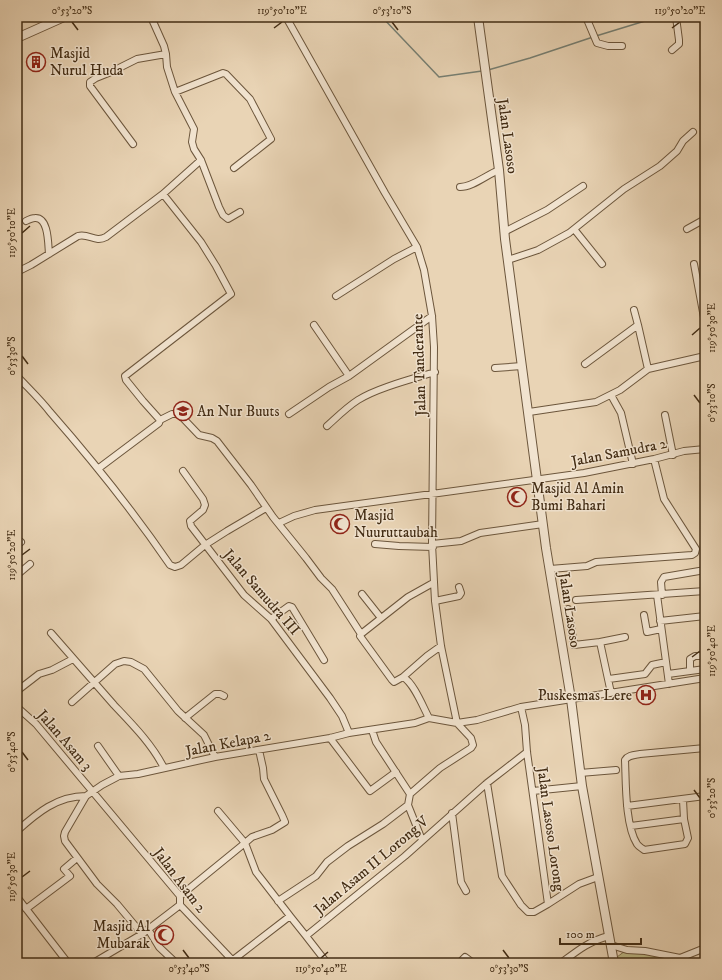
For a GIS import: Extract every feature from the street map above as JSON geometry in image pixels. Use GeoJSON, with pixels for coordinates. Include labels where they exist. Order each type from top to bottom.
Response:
{"type":"FeatureCollection","features":[{"type":"Feature","properties":{"kind":"street"},"geometry":{"type":"LineString","coordinates":[[17,38],[64,17]]}},
{"type":"Feature","properties":{"kind":"street"},"geometry":{"type":"LineString","coordinates":[[151,17],[160,35],[166,54],[167,67],[175,92],[194,129],[192,142],[194,149],[201,160],[223,215],[228,219],[240,212]]}},
{"type":"Feature","properties":{"kind":"street","name":"Jalan Tanderante"},"geometry":{"type":"LineString","coordinates":[[286,17],[417,247],[424,270],[432,316],[435,372],[433,583],[441,646],[457,723]]}},
{"type":"Feature","properties":{"kind":"street","name":"Jalan Lasoso"},"geometry":{"type":"LineString","coordinates":[[478,17],[499,170],[504,232],[529,412],[542,524],[571,699],[582,786],[614,963]]}},
{"type":"Feature","properties":{"kind":"street"},"geometry":{"type":"LineString","coordinates":[[586,17],[597,43],[608,46],[622,46]]}},
{"type":"Feature","properties":{"kind":"street"},"geometry":{"type":"LineString","coordinates":[[672,50],[679,44],[676,17]]}},
{"type":"Feature","properties":{"kind":"street"},"geometry":{"type":"LineString","coordinates":[[133,144],[90,86],[90,82],[137,60],[166,54]]}},
{"type":"Feature","properties":{"kind":"street"},"geometry":{"type":"LineString","coordinates":[[175,92],[223,73],[241,88],[250,99],[271,139],[234,168]]}},
{"type":"Feature","properties":{"kind":"street"},"geometry":{"type":"LineString","coordinates":[[508,260],[538,250],[574,229],[624,188],[660,166],[677,151],[683,141],[693,132]]}},
{"type":"Feature","properties":{"kind":"street"},"geometry":{"type":"LineString","coordinates":[[17,272],[83,235],[101,240],[163,194],[201,160]]}},
{"type":"Feature","properties":{"kind":"street"},"geometry":{"type":"LineString","coordinates":[[460,187],[472,185],[487,175],[499,170]]}},
{"type":"Feature","properties":{"kind":"street"},"geometry":{"type":"LineString","coordinates":[[504,232],[547,210],[583,186]]}},
{"type":"Feature","properties":{"kind":"street"},"geometry":{"type":"LineString","coordinates":[[160,420],[143,402],[126,380],[125,376],[231,294],[201,242],[163,194]]}},
{"type":"Feature","properties":{"kind":"street"},"geometry":{"type":"LineString","coordinates":[[26,221],[34,218],[40,219],[45,225],[47,230],[49,254]]}},
{"type":"Feature","properties":{"kind":"street"},"geometry":{"type":"LineString","coordinates":[[687,229],[705,219]]}},
{"type":"Feature","properties":{"kind":"street"},"geometry":{"type":"LineString","coordinates":[[574,229],[602,264]]}},
{"type":"Feature","properties":{"kind":"street"},"geometry":{"type":"LineString","coordinates":[[336,296],[394,259],[417,247]]}},
{"type":"Feature","properties":{"kind":"street"},"geometry":{"type":"LineString","coordinates":[[694,264],[705,323]]}},
{"type":"Feature","properties":{"kind":"street"},"geometry":{"type":"LineString","coordinates":[[634,310],[648,369]]}},
{"type":"Feature","properties":{"kind":"street"},"geometry":{"type":"LineString","coordinates":[[289,414],[329,387],[349,376],[432,316]]}},
{"type":"Feature","properties":{"kind":"street"},"geometry":{"type":"LineString","coordinates":[[314,325],[349,376]]}},
{"type":"Feature","properties":{"kind":"street"},"geometry":{"type":"LineString","coordinates":[[585,364],[638,325]]}},
{"type":"Feature","properties":{"kind":"street"},"geometry":{"type":"LineString","coordinates":[[529,412],[596,402],[634,381],[648,369],[705,356]]}},
{"type":"Feature","properties":{"kind":"street"},"geometry":{"type":"LineString","coordinates":[[495,368],[522,366]]}},
{"type":"Feature","properties":{"kind":"street"},"geometry":{"type":"LineString","coordinates":[[327,426],[365,396],[435,372]]}},
{"type":"Feature","properties":{"kind":"street"},"geometry":{"type":"LineString","coordinates":[[17,376],[49,410],[99,468],[143,526],[170,565],[175,567],[181,565],[205,545],[266,508]]}},
{"type":"Feature","properties":{"kind":"street"},"geometry":{"type":"LineString","coordinates":[[611,395],[621,413],[632,464]]}},
{"type":"Feature","properties":{"kind":"street"},"geometry":{"type":"LineString","coordinates":[[99,468],[150,431],[159,423],[160,420],[172,414],[179,414],[198,435],[214,439],[251,485],[266,508],[321,578],[332,589],[362,634]]}},
{"type":"Feature","properties":{"kind":"street"},"geometry":{"type":"LineString","coordinates":[[665,415],[673,455]]}},
{"type":"Feature","properties":{"kind":"street","name":"Jalan Samudra 2"},"geometry":{"type":"LineString","coordinates":[[537,480],[632,464],[673,455],[684,451],[705,449]]}},
{"type":"Feature","properties":{"kind":"street"},"geometry":{"type":"LineString","coordinates":[[550,569],[587,566],[596,562],[615,560],[692,555],[696,552],[696,549],[664,498],[654,459]]}},
{"type":"Feature","properties":{"kind":"street","name":"Jalan Samudra III"},"geometry":{"type":"LineString","coordinates":[[184,471],[204,501],[205,508],[190,521],[191,526],[244,596],[271,619],[330,698],[342,716],[350,733]]}},
{"type":"Feature","properties":{"kind":"street"},"geometry":{"type":"LineString","coordinates":[[279,523],[294,516],[315,510],[537,480]]}},
{"type":"Feature","properties":{"kind":"street"},"geometry":{"type":"LineString","coordinates":[[375,544],[399,546],[433,545],[460,541],[480,533],[542,524]]}},
{"type":"Feature","properties":{"kind":"street"},"geometry":{"type":"LineString","coordinates":[[17,575],[30,564]]}},
{"type":"Feature","properties":{"kind":"street"},"geometry":{"type":"LineString","coordinates":[[670,684],[660,621],[659,595],[661,582],[664,577],[705,570]]}},
{"type":"Feature","properties":{"kind":"street"},"geometry":{"type":"LineString","coordinates":[[433,583],[408,597],[362,634],[360,638],[394,682],[403,677],[441,646]]}},
{"type":"Feature","properties":{"kind":"street"},"geometry":{"type":"LineString","coordinates":[[435,601],[459,596],[459,587]]}},
{"type":"Feature","properties":{"kind":"street"},"geometry":{"type":"LineString","coordinates":[[576,600],[705,591]]}},
{"type":"Feature","properties":{"kind":"street"},"geometry":{"type":"LineString","coordinates":[[362,594],[381,618]]}},
{"type":"Feature","properties":{"kind":"street"},"geometry":{"type":"LineString","coordinates":[[271,619],[289,606],[292,606],[324,660]]}},
{"type":"Feature","properties":{"kind":"street"},"geometry":{"type":"LineString","coordinates":[[568,609],[574,645],[625,637]]}},
{"type":"Feature","properties":{"kind":"street"},"geometry":{"type":"LineString","coordinates":[[644,615],[647,632],[661,629]]}},
{"type":"Feature","properties":{"kind":"street"},"geometry":{"type":"LineString","coordinates":[[660,621],[705,616]]}},
{"type":"Feature","properties":{"kind":"street"},"geometry":{"type":"LineString","coordinates":[[51,633],[139,732],[164,768]]}},
{"type":"Feature","properties":{"kind":"street"},"geometry":{"type":"LineString","coordinates":[[600,642],[611,693]]}},
{"type":"Feature","properties":{"kind":"street"},"geometry":{"type":"LineString","coordinates":[[690,671],[690,659],[695,656],[702,656]]}},
{"type":"Feature","properties":{"kind":"street"},"geometry":{"type":"LineString","coordinates":[[17,691],[39,674],[52,670],[73,659]]}},
{"type":"Feature","properties":{"kind":"street"},"geometry":{"type":"LineString","coordinates":[[72,702],[119,662],[127,661],[135,663],[144,669],[185,718],[204,735],[216,757]]}},
{"type":"Feature","properties":{"kind":"street"},"geometry":{"type":"LineString","coordinates":[[609,679],[646,674],[652,665],[666,662]]}},
{"type":"Feature","properties":{"kind":"street"},"geometry":{"type":"LineString","coordinates":[[668,674],[705,669]]}},
{"type":"Feature","properties":{"kind":"street"},"geometry":{"type":"LineString","coordinates":[[403,677],[411,685],[429,718]]}},
{"type":"Feature","properties":{"kind":"street","name":"Jalan Kelapa 2"},"geometry":{"type":"LineString","coordinates":[[86,796],[119,776],[216,757],[415,723],[429,718],[457,723],[477,720],[521,707],[705,678]]}},
{"type":"Feature","properties":{"kind":"street"},"geometry":{"type":"LineString","coordinates":[[185,718],[215,694],[224,696]]}},
{"type":"Feature","properties":{"kind":"street","name":"Jalan Asam 3"},"geometry":{"type":"LineString","coordinates":[[17,707],[36,724],[92,791]]}},
{"type":"Feature","properties":{"kind":"street","name":"Jalan Lasoso Lorong"},"geometry":{"type":"LineString","coordinates":[[521,707],[525,725],[527,752],[548,904],[578,884],[598,877]]}},
{"type":"Feature","properties":{"kind":"street"},"geometry":{"type":"LineString","coordinates":[[422,840],[408,805],[410,794],[440,768],[471,748],[473,745],[471,738],[457,723]]}},
{"type":"Feature","properties":{"kind":"street"},"geometry":{"type":"LineString","coordinates":[[372,730],[376,742],[410,794]]}},
{"type":"Feature","properties":{"kind":"street"},"geometry":{"type":"LineString","coordinates":[[330,738],[370,791],[396,772]]}},
{"type":"Feature","properties":{"kind":"street"},"geometry":{"type":"LineString","coordinates":[[98,746],[119,776]]}},
{"type":"Feature","properties":{"kind":"street"},"geometry":{"type":"LineString","coordinates":[[683,800],[684,819],[688,838],[685,844],[644,850],[637,844],[631,826],[627,806],[625,760],[626,758],[640,754],[705,748]]}},
{"type":"Feature","properties":{"kind":"street"},"geometry":{"type":"LineString","coordinates":[[180,896],[252,837],[272,830],[285,822],[264,779],[259,750]]}},
{"type":"Feature","properties":{"kind":"street","name":"Jalan Asam II Lorong V"},"geometry":{"type":"LineString","coordinates":[[306,936],[371,884],[487,783],[527,752]]}},
{"type":"Feature","properties":{"kind":"street"},"geometry":{"type":"LineString","coordinates":[[580,773],[616,770]]}},
{"type":"Feature","properties":{"kind":"street"},"geometry":{"type":"LineString","coordinates":[[487,783],[502,876],[521,905],[528,912],[534,912],[548,904]]}},
{"type":"Feature","properties":{"kind":"street"},"geometry":{"type":"LineString","coordinates":[[533,791],[582,786]]}},
{"type":"Feature","properties":{"kind":"street","name":"Jalan Asam 2"},"geometry":{"type":"LineString","coordinates":[[92,791],[180,896],[180,905],[234,962]]}},
{"type":"Feature","properties":{"kind":"street"},"geometry":{"type":"LineString","coordinates":[[17,831],[44,808],[71,798],[86,796]]}},
{"type":"Feature","properties":{"kind":"street"},"geometry":{"type":"LineString","coordinates":[[86,796],[65,832],[65,840],[97,884],[117,904],[142,934]]}},
{"type":"Feature","properties":{"kind":"street"},"geometry":{"type":"LineString","coordinates":[[627,806],[705,796]]}},
{"type":"Feature","properties":{"kind":"street"},"geometry":{"type":"LineString","coordinates":[[278,901],[316,876],[327,862],[348,846],[408,805]]}},
{"type":"Feature","properties":{"kind":"street"},"geometry":{"type":"LineString","coordinates":[[218,811],[245,843],[256,872],[327,963]]}},
{"type":"Feature","properties":{"kind":"street"},"geometry":{"type":"LineString","coordinates":[[452,813],[460,882],[466,891]]}},
{"type":"Feature","properties":{"kind":"street"},"geometry":{"type":"LineString","coordinates":[[631,826],[684,819]]}},
{"type":"Feature","properties":{"kind":"street"},"geometry":{"type":"LineString","coordinates":[[26,909],[70,876],[64,869],[77,858]]}},
{"type":"Feature","properties":{"kind":"street"},"geometry":{"type":"LineString","coordinates":[[17,897],[68,963]]}},
{"type":"Feature","properties":{"kind":"street"},"geometry":{"type":"LineString","coordinates":[[93,963],[142,934],[180,905]]}},
{"type":"Feature","properties":{"kind":"street"},"geometry":{"type":"LineString","coordinates":[[234,962],[290,916]]}},
{"type":"Feature","properties":{"kind":"street"},"geometry":{"type":"LineString","coordinates":[[148,929],[160,946],[176,963]]}},
{"type":"Feature","properties":{"kind":"street"},"geometry":{"type":"LineString","coordinates":[[560,963],[585,945],[600,938],[610,936]]}},
{"type":"Feature","properties":{"kind":"street"},"geometry":{"type":"LineString","coordinates":[[611,945],[627,950],[645,951],[681,960],[705,948]]}},
{"type":"Feature","properties":{"kind":"street"},"geometry":{"type":"LineString","coordinates":[[459,963],[466,957],[473,963]]}},
{"type":"Feature","properties":{"kind":"shaded area"},"geometry":{"type":"Polygon","coordinates":[[[625,951],[668,957],[674,963],[617,963],[617,957],[625,951]]]}},
{"type":"Feature","properties":{"kind":"waterway"},"geometry":{"type":"LineString","coordinates":[[382,17],[439,77],[482,71]]}},
{"type":"Feature","properties":{"kind":"waterway"},"geometry":{"type":"LineString","coordinates":[[596,36],[658,17]]}},
{"type":"Feature","properties":{"kind":"waterway"},"geometry":{"type":"LineString","coordinates":[[488,70],[593,37]]}},
{"type":"Feature","properties":{"kind":"place","name":"Masjid Nurul Huda"},"geometry":{"type":"Point","coordinates":[36,62]}},
{"type":"Feature","properties":{"kind":"place","name":"An Nur Buuts"},"geometry":{"type":"Point","coordinates":[183,411]}},
{"type":"Feature","properties":{"kind":"place","name":"Masjid Al Amin Bumi Bahari"},"geometry":{"type":"Point","coordinates":[517,497]}},
{"type":"Feature","properties":{"kind":"place","name":"Masjid Nuuruttaubah"},"geometry":{"type":"Point","coordinates":[340,524]}},
{"type":"Feature","properties":{"kind":"place","name":"Puskesmas Lere"},"geometry":{"type":"Point","coordinates":[646,695]}},
{"type":"Feature","properties":{"kind":"place","name":"Masjid Al Mubarak"},"geometry":{"type":"Point","coordinates":[164,935]}}]}
